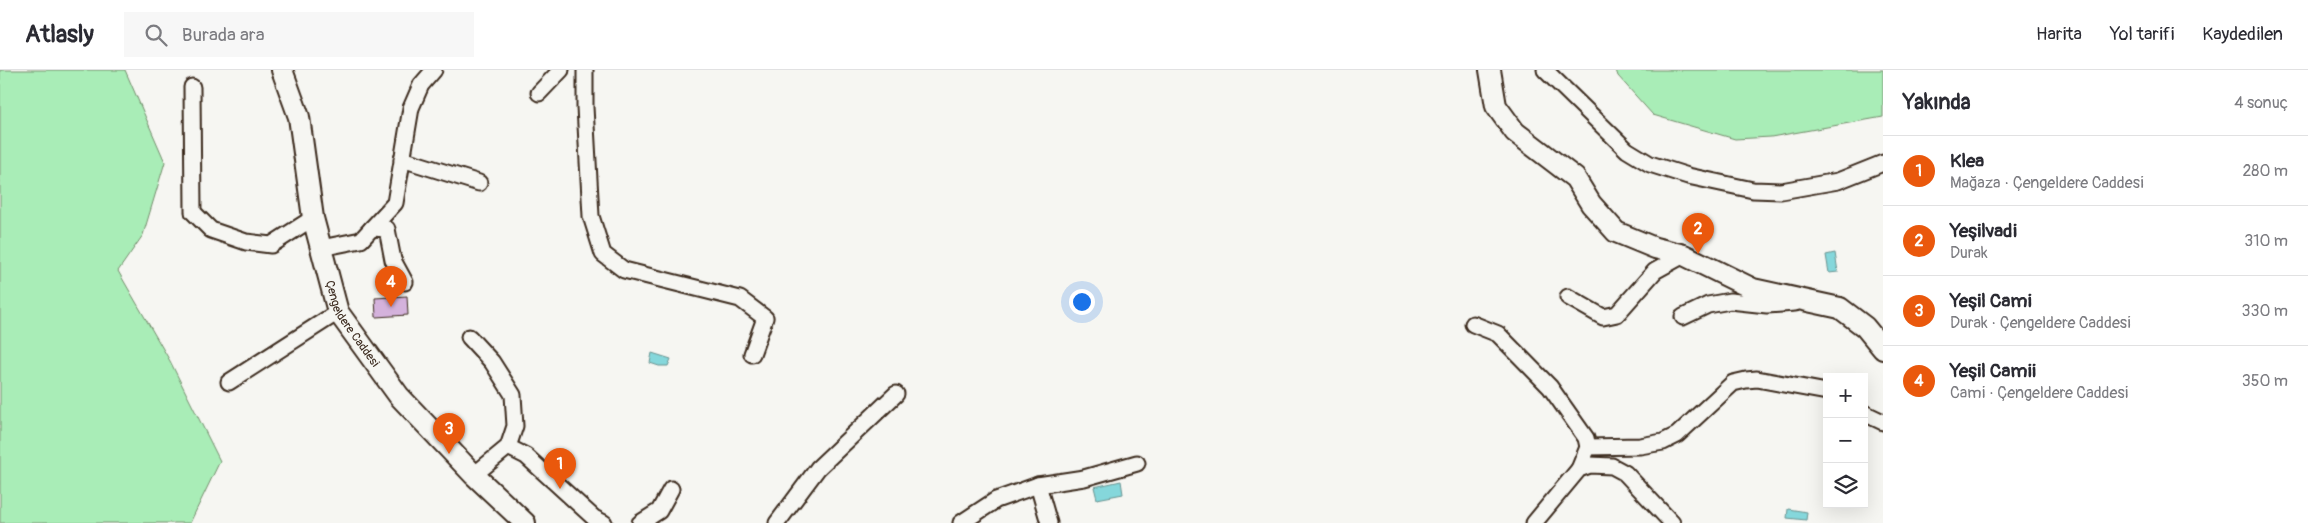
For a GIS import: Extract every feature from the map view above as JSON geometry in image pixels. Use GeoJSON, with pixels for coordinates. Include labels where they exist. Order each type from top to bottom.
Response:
{"type":"FeatureCollection","features":[{"type":"Feature","properties":{"kind":"main road","name":"Çengeldere Caddesi"},"geometry":{"type":"LineString","coordinates":[[282,70],[299,117],[313,218],[338,312],[399,396],[474,475],[525,523]]}},
{"type":"Feature","properties":{"kind":"main road"},"geometry":{"type":"LineString","coordinates":[[1490,70],[1496,106],[1515,132],[1575,178],[1591,204],[1616,232],[1655,248],[1684,255],[1753,288],[1840,308],[1866,327],[1883,349]]}},
{"type":"Feature","properties":{"kind":"street"},"geometry":{"type":"LineString","coordinates":[[321,248],[361,240],[395,203],[410,108],[421,85],[434,70]]}},
{"type":"Feature","properties":{"kind":"street"},"geometry":{"type":"LineString","coordinates":[[539,93],[561,70]]}},
{"type":"Feature","properties":{"kind":"street"},"geometry":{"type":"LineString","coordinates":[[586,70],[586,117],[591,216],[603,254],[624,270],[740,299],[765,318],[752,354]]}},
{"type":"Feature","properties":{"kind":"street"},"geometry":{"type":"LineString","coordinates":[[1545,70],[1627,150],[1650,164],[1688,176],[1753,190],[1781,191],[1838,181],[1883,163]]}},
{"type":"Feature","properties":{"kind":"street"},"geometry":{"type":"LineString","coordinates":[[192,88],[194,212],[211,230],[246,242],[271,245],[313,218]]}},
{"type":"Feature","properties":{"kind":"street"},"geometry":{"type":"LineString","coordinates":[[402,158],[478,183]]}},
{"type":"Feature","properties":{"kind":"street"},"geometry":{"type":"LineString","coordinates":[[372,228],[387,229],[393,260],[405,282]]}},
{"type":"Feature","properties":{"kind":"street"},"geometry":{"type":"LineString","coordinates":[[1568,297],[1603,317],[1617,314],[1655,271],[1684,255]]}},
{"type":"Feature","properties":{"kind":"street"},"geometry":{"type":"LineString","coordinates":[[1683,317],[1708,304],[1730,300],[1767,305],[1812,301]]}},
{"type":"Feature","properties":{"kind":"street"},"geometry":{"type":"LineString","coordinates":[[229,382],[338,312]]}},
{"type":"Feature","properties":{"kind":"street"},"geometry":{"type":"LineString","coordinates":[[1473,324],[1498,334],[1550,387],[1586,438],[1588,447],[1579,469],[1534,523]]}},
{"type":"Feature","properties":{"kind":"street"},"geometry":{"type":"LineString","coordinates":[[469,337],[492,362],[513,395],[515,426],[508,446],[474,475]]}},
{"type":"Feature","properties":{"kind":"street"},"geometry":{"type":"LineString","coordinates":[[1588,447],[1640,446],[1663,442],[1677,435],[1733,383],[1758,379],[1823,391]]}},
{"type":"Feature","properties":{"kind":"street"},"geometry":{"type":"LineString","coordinates":[[777,523],[818,468],[896,394]]}},
{"type":"Feature","properties":{"kind":"street"},"geometry":{"type":"LineString","coordinates":[[1868,414],[1883,422]]}},
{"type":"Feature","properties":{"kind":"street"},"geometry":{"type":"LineString","coordinates":[[508,446],[526,456],[594,518],[604,523]]}},
{"type":"Feature","properties":{"kind":"street"},"geometry":{"type":"LineString","coordinates":[[961,523],[996,500],[1038,485],[1084,478],[1137,463]]}},
{"type":"Feature","properties":{"kind":"street"},"geometry":{"type":"LineString","coordinates":[[1579,469],[1590,465],[1612,466],[1625,473],[1672,523]]}},
{"type":"Feature","properties":{"kind":"street"},"geometry":{"type":"LineString","coordinates":[[1038,485],[1049,523]]}},
{"type":"Feature","properties":{"kind":"street"},"geometry":{"type":"LineString","coordinates":[[640,523],[659,510],[671,489]]}},
{"type":"Feature","properties":{"kind":"green space"},"geometry":{"type":"Polygon","coordinates":[[[0,70],[125,70],[165,162],[143,235],[118,271],[170,361],[220,461],[190,523],[0,523],[0,70]]]}},
{"type":"Feature","properties":{"kind":"green space"},"geometry":{"type":"Polygon","coordinates":[[[1616,70],[1883,70],[1883,117],[1771,137],[1735,139],[1653,115],[1618,76],[1616,70]]]}},
{"type":"Feature","properties":{"kind":"water"},"geometry":{"type":"Polygon","coordinates":[[[1835,253],[1838,272],[1829,273],[1826,255],[1835,253]]]}},
{"type":"Feature","properties":{"kind":"water"},"geometry":{"type":"Polygon","coordinates":[[[652,353],[671,359],[668,366],[650,363],[652,353]]]}},
{"type":"Feature","properties":{"kind":"water"},"geometry":{"type":"Polygon","coordinates":[[[1121,481],[1123,494],[1097,499],[1094,487],[1121,481]]]}},
{"type":"Feature","properties":{"kind":"water"},"geometry":{"type":"Polygon","coordinates":[[[1788,509],[1807,512],[1806,520],[1787,518],[1788,509]]]}},
{"type":"Feature","properties":{"kind":"building"},"geometry":{"type":"Polygon","coordinates":[[[407,296],[408,315],[376,317],[375,298],[407,296]]]}},
{"type":"Feature","properties":{"kind":"place","name":"Yeşilvadi"},"geometry":{"type":"Point","coordinates":[1698,254]}},
{"type":"Feature","properties":{"kind":"place","name":"Yeşil Camii"},"geometry":{"type":"Point","coordinates":[391,307]}},
{"type":"Feature","properties":{"kind":"place","name":"Yeşil Cami"},"geometry":{"type":"Point","coordinates":[449,454]}},
{"type":"Feature","properties":{"kind":"place","name":"Klea"},"geometry":{"type":"Point","coordinates":[560,489]}}]}
